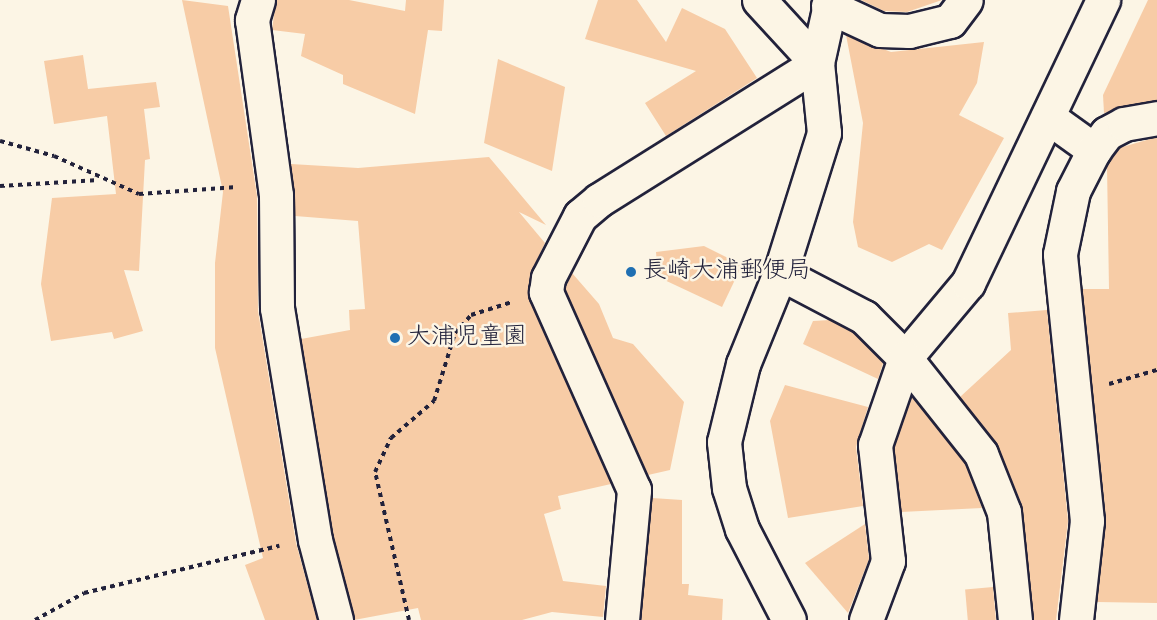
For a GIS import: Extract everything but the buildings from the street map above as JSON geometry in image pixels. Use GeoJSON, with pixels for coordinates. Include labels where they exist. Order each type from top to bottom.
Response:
{"type":"FeatureCollection","features":[{"type":"Feature","properties":{"kind":"street"},"geometry":{"type":"LineString","coordinates":[[258,0],[252,21],[257,83],[276,195],[278,308],[315,540],[336,620]]}},
{"type":"Feature","properties":{"kind":"street"},"geometry":{"type":"LineString","coordinates":[[759,0],[817,63]]}},
{"type":"Feature","properties":{"kind":"street"},"geometry":{"type":"LineString","coordinates":[[789,620],[742,529],[729,488],[724,442],[743,364],[780,273],[824,133],[817,63],[829,3],[880,30],[909,31],[950,21],[966,0]]}},
{"type":"Feature","properties":{"kind":"street"},"geometry":{"type":"LineString","coordinates":[[866,620],[888,561],[875,445],[905,358],[968,283],[1103,0]]}},
{"type":"Feature","properties":{"kind":"street"},"geometry":{"type":"LineString","coordinates":[[622,620],[634,490],[546,292],[563,243],[580,216],[599,200],[817,63]]}},
{"type":"Feature","properties":{"kind":"street"},"geometry":{"type":"LineString","coordinates":[[1048,117],[1094,150]]}},
{"type":"Feature","properties":{"kind":"street"},"geometry":{"type":"LineString","coordinates":[[1076,620],[1087,521],[1071,394],[1060,254],[1073,191],[1094,150],[1107,133],[1124,124],[1157,118]]}},
{"type":"Feature","properties":{"kind":"street"},"geometry":{"type":"LineString","coordinates":[[780,273],[864,317],[905,358],[981,454],[1004,512],[1015,620]]}},
{"type":"Feature","properties":{"kind":"path"},"geometry":{"type":"LineString","coordinates":[[0,141],[54,156],[100,180],[139,194],[234,187],[276,195]]}},
{"type":"Feature","properties":{"kind":"path"},"geometry":{"type":"LineString","coordinates":[[0,186],[100,180]]}},
{"type":"Feature","properties":{"kind":"path"},"geometry":{"type":"LineString","coordinates":[[409,620],[375,472],[391,438],[434,401],[455,333],[471,315],[546,292]]}},
{"type":"Feature","properties":{"kind":"path"},"geometry":{"type":"LineString","coordinates":[[1071,394],[1157,370]]}},
{"type":"Feature","properties":{"kind":"path"},"geometry":{"type":"LineString","coordinates":[[35,620],[84,593],[315,540]]}},
{"type":"Feature","properties":{"kind":"place","name":"長崎大浦郵便局"},"geometry":{"type":"Point","coordinates":[631,272]}},
{"type":"Feature","properties":{"kind":"place","name":"大浦児童園"},"geometry":{"type":"Point","coordinates":[395,338]}}]}
